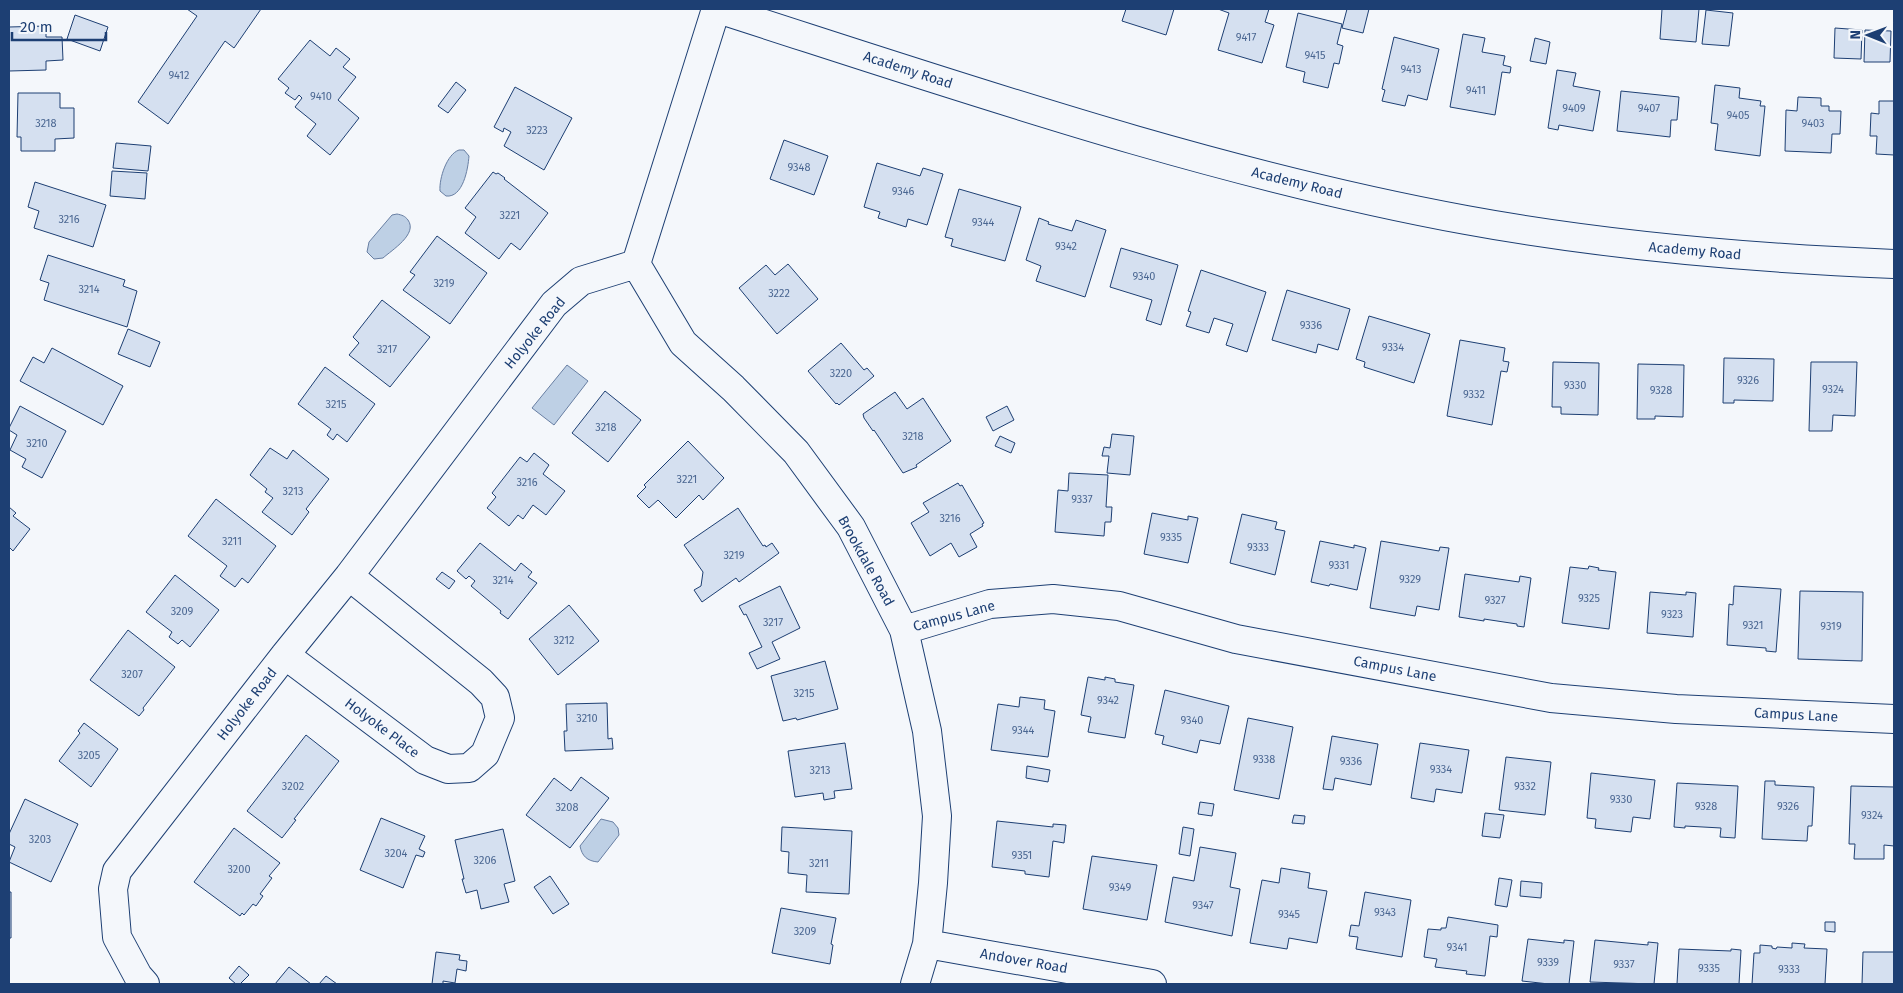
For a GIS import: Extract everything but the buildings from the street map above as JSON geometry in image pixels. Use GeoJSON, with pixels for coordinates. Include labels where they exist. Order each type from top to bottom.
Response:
{"type":"FeatureCollection","features":[{"type":"Feature","properties":{"kind":"street","name":"Academy Road"},"geometry":{"type":"LineString","coordinates":[[717,9],[1177,152],[1269,177],[1362,199],[1495,225],[1675,250],[1894,264]]}},
{"type":"Feature","properties":{"kind":"street"},"geometry":{"type":"LineString","coordinates":[[636,264],[717,9]]}},
{"type":"Feature","properties":{"kind":"street","name":"Holyoke Road"},"geometry":{"type":"LineString","coordinates":[[145,984],[138,976],[117,937],[113,889],[117,871],[349,576],[554,304],[581,281],[636,264]]}},
{"type":"Feature","properties":{"kind":"street","name":"Brookdale Road"},"geometry":{"type":"LineString","coordinates":[[636,264],[683,343],[733,388],[796,452],[851,527],[904,630],[927,730],[937,816],[927,944],[915,984]]}},
{"type":"Feature","properties":{"kind":"street","name":"Holyoke Place"},"geometry":{"type":"LineString","coordinates":[[285,655],[425,760],[448,768],[469,768],[485,754],[500,718],[494,698],[481,682],[349,576]]}},
{"type":"Feature","properties":{"kind":"street","name":"Campus Lane"},"geometry":{"type":"LineString","coordinates":[[904,630],[990,604],[1053,599],[1119,606],[1236,639],[1551,698],[1676,709],[1894,719]]}},
{"type":"Feature","properties":{"kind":"street","name":"Andover Road"},"geometry":{"type":"LineString","coordinates":[[927,944],[1152,984]]}},
{"type":"Feature","properties":{"kind":"water"},"geometry":{"type":"Polygon","coordinates":[[[459,150],[464,150],[469,156],[466,175],[457,192],[446,196],[440,191],[442,173],[447,161],[459,150]]]}},
{"type":"Feature","properties":{"kind":"water"},"geometry":{"type":"Polygon","coordinates":[[[397,214],[408,220],[410,231],[398,246],[383,258],[374,259],[367,252],[369,242],[392,215],[397,214]]]}},
{"type":"Feature","properties":{"kind":"water"},"geometry":{"type":"Polygon","coordinates":[[[567,365],[588,381],[554,425],[532,408],[567,365]]]}},
{"type":"Feature","properties":{"kind":"water"},"geometry":{"type":"Polygon","coordinates":[[[601,819],[613,822],[618,828],[619,835],[598,862],[586,857],[582,853],[580,846],[601,819]]]}}]}
